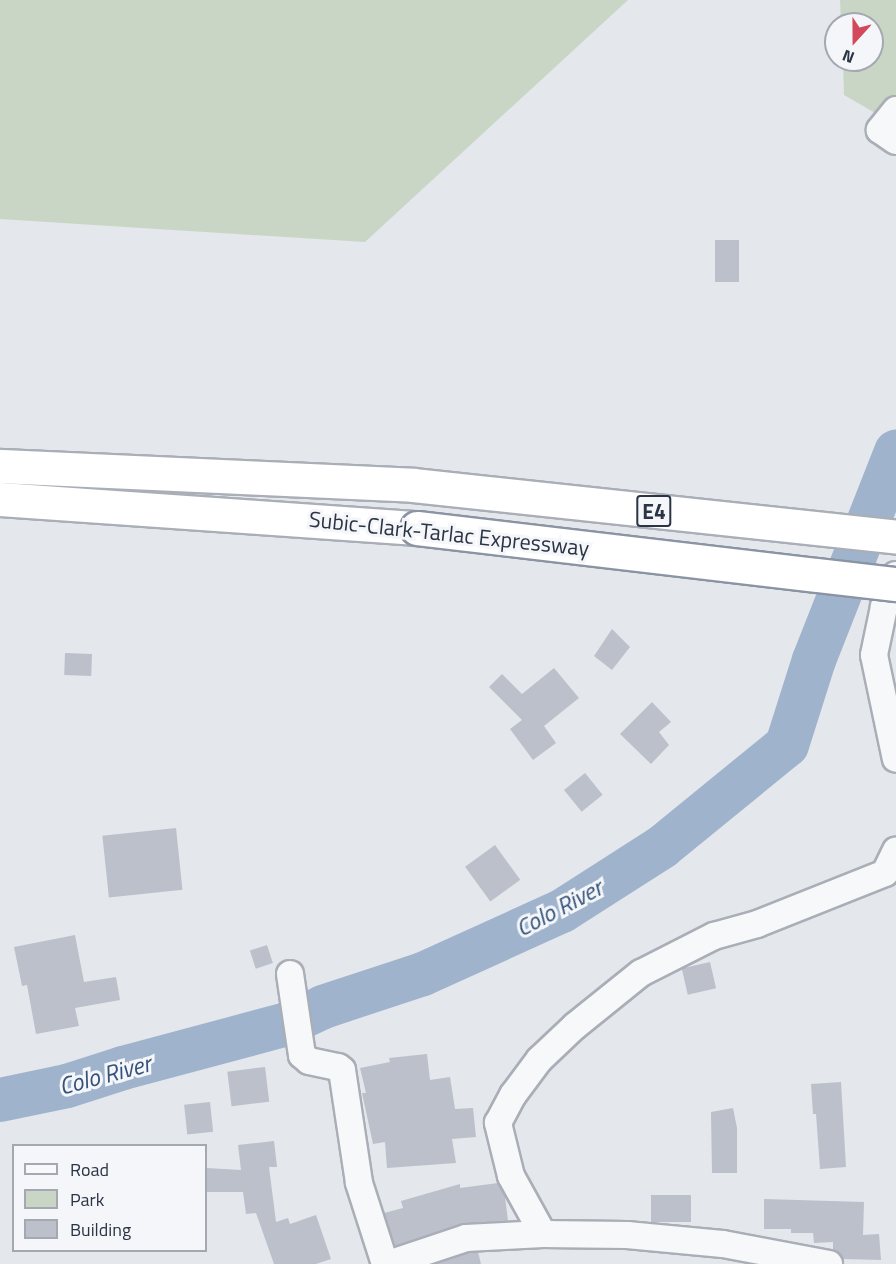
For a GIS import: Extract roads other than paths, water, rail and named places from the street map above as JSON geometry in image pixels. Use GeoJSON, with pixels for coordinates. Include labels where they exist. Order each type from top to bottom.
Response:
{"type":"FeatureCollection","features":[{"type":"Feature","properties":{"kind":"highway","name":"Subic-Clark-Tarlac Expressway"},"geometry":{"type":"LineString","coordinates":[[0,466],[413,485],[896,537]]}},
{"type":"Feature","properties":{"kind":"highway","name":"Subic-Clark-Tarlac Expressway"},"geometry":{"type":"LineString","coordinates":[[0,499],[417,528],[896,584]]}},
{"type":"Feature","properties":{"kind":"street"},"geometry":{"type":"LineString","coordinates":[[896,110],[880,130],[896,141]]}},
{"type":"Feature","properties":{"kind":"street"},"geometry":{"type":"LineString","coordinates":[[896,575],[884,607],[874,655],[896,759]]}},
{"type":"Feature","properties":{"kind":"street"},"geometry":{"type":"LineString","coordinates":[[543,1234],[511,1176],[498,1123],[513,1095],[540,1060],[575,1026],[641,973],[714,936],[757,924],[885,873],[896,850]]}},
{"type":"Feature","properties":{"kind":"street"},"geometry":{"type":"LineString","coordinates":[[291,980],[302,1055],[309,1061],[338,1066],[342,1070],[359,1183],[386,1264],[466,1238],[543,1234],[627,1235],[723,1244],[829,1264]]}},
{"type":"Feature","properties":{"kind":"waterway","name":"Colo River"},"geometry":{"type":"LineString","coordinates":[[0,1100],[67,1086],[123,1068],[287,1024],[323,1007],[423,974],[562,911],[662,847],[787,745],[814,660],[896,452]]}}]}
